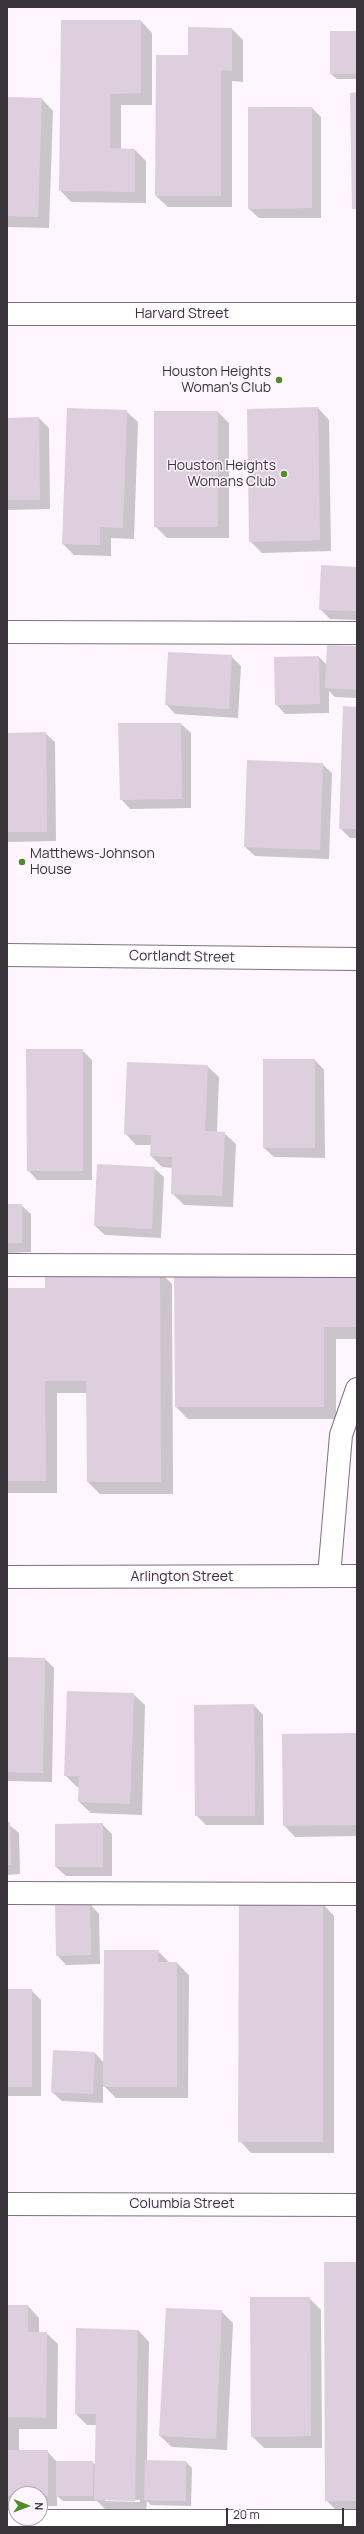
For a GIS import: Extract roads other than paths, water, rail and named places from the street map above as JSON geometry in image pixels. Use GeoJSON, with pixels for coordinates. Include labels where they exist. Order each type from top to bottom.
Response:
{"type":"FeatureCollection","features":[{"type":"Feature","properties":{"kind":"street","name":"Harvard Street"},"geometry":{"type":"LineString","coordinates":[[7,314],[357,314]]}},
{"type":"Feature","properties":{"kind":"street"},"geometry":{"type":"LineString","coordinates":[[7,632],[357,633]]}},
{"type":"Feature","properties":{"kind":"street","name":"Cortlandt Street"},"geometry":{"type":"LineString","coordinates":[[7,955],[357,959]]}},
{"type":"Feature","properties":{"kind":"street"},"geometry":{"type":"LineString","coordinates":[[7,1265],[357,1266]]}},
{"type":"Feature","properties":{"kind":"street"},"geometry":{"type":"LineString","coordinates":[[329,1576],[341,1435],[357,1389]]}},
{"type":"Feature","properties":{"kind":"street","name":"Arlington Street"},"geometry":{"type":"LineString","coordinates":[[7,1577],[357,1576]]}},
{"type":"Feature","properties":{"kind":"street"},"geometry":{"type":"LineString","coordinates":[[7,1893],[357,1894]]}},
{"type":"Feature","properties":{"kind":"street","name":"Columbia Street"},"geometry":{"type":"LineString","coordinates":[[7,2204],[357,2205]]}},
{"type":"Feature","properties":{"kind":"street"},"geometry":{"type":"LineString","coordinates":[[7,2521],[357,2521]]}},
{"type":"Feature","properties":{"kind":"place","name":"Houston Heights Woman's Club"},"geometry":{"type":"Point","coordinates":[279,380]}},
{"type":"Feature","properties":{"kind":"place","name":"Houston Heights Womans Club"},"geometry":{"type":"Point","coordinates":[284,474]}},
{"type":"Feature","properties":{"kind":"place","name":"Matthews-Johnson House"},"geometry":{"type":"Point","coordinates":[22,862]}}]}
